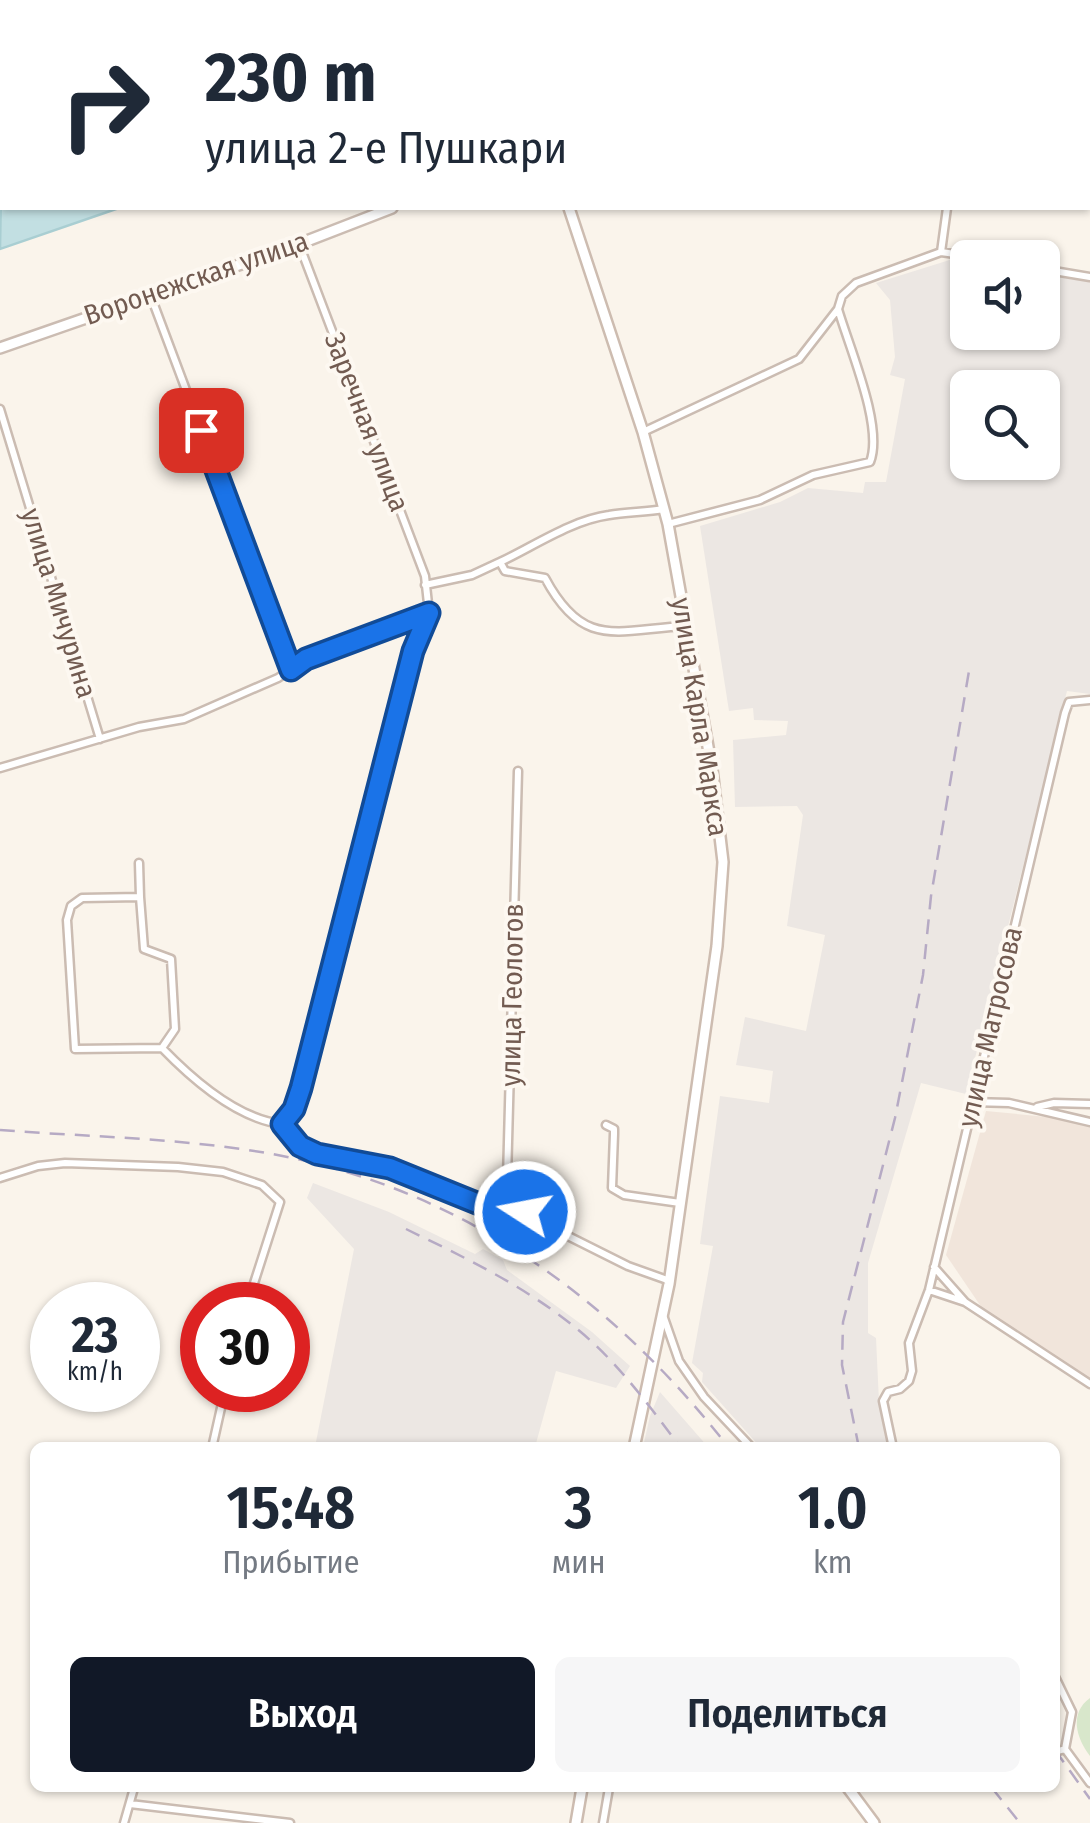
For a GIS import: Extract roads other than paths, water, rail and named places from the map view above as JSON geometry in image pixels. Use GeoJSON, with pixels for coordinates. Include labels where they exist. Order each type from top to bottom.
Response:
{"type":"FeatureCollection","features":[{"type":"Feature","properties":{"kind":"main road","name":"Воронежская улица"},"geometry":{"type":"LineString","coordinates":[[0,348],[387,210]]}},
{"type":"Feature","properties":{"kind":"main road","name":"улица Карла Маркса"},"geometry":{"type":"LineString","coordinates":[[569,210],[643,432],[668,524],[712,769],[723,862],[716,946],[670,1281],[635,1442]]}},
{"type":"Feature","properties":{"kind":"main road"},"geometry":{"type":"LineString","coordinates":[[576,1823],[581,1792]]}},
{"type":"Feature","properties":{"kind":"main road"},"geometry":{"type":"LineString","coordinates":[[851,1792],[874,1823]]}},
{"type":"Feature","properties":{"kind":"street"},"geometry":{"type":"LineString","coordinates":[[941,252],[947,210]]}},
{"type":"Feature","properties":{"kind":"street","name":"Заречная улица"},"geometry":{"type":"LineString","coordinates":[[299,244],[425,576],[429,613]]}},
{"type":"Feature","properties":{"kind":"street"},"geometry":{"type":"LineString","coordinates":[[643,432],[800,359],[838,308],[842,296],[856,283],[941,252],[950,253]]}},
{"type":"Feature","properties":{"kind":"street"},"geometry":{"type":"LineString","coordinates":[[1060,272],[1090,278]]}},
{"type":"Feature","properties":{"kind":"street"},"geometry":{"type":"LineString","coordinates":[[150,293],[291,670]]}},
{"type":"Feature","properties":{"kind":"street"},"geometry":{"type":"LineString","coordinates":[[668,524],[760,500],[813,475],[870,462],[874,428],[838,308]]}},
{"type":"Feature","properties":{"kind":"street","name":"улица Мичурина"},"geometry":{"type":"LineString","coordinates":[[0,409],[100,739]]}},
{"type":"Feature","properties":{"kind":"street"},"geometry":{"type":"LineString","coordinates":[[425,585],[472,574],[574,527],[612,514],[664,509]]}},
{"type":"Feature","properties":{"kind":"street"},"geometry":{"type":"LineString","coordinates":[[500,562],[505,571],[544,578],[567,612],[589,628],[636,633],[686,626]]}},
{"type":"Feature","properties":{"kind":"street"},"geometry":{"type":"LineString","coordinates":[[0,768],[139,727],[184,719],[291,670],[306,659],[429,613]]}},
{"type":"Feature","properties":{"kind":"street"},"geometry":{"type":"LineString","coordinates":[[282,1124],[294,1109],[301,1088],[413,651],[429,613]]}},
{"type":"Feature","properties":{"kind":"street","name":"улица Матросова"},"geometry":{"type":"LineString","coordinates":[[893,1442],[883,1400],[888,1392],[909,1381],[912,1371],[909,1344],[934,1267],[1065,714],[1069,702],[1090,700]]}},
{"type":"Feature","properties":{"kind":"street","name":"улица Геологов"},"geometry":{"type":"LineString","coordinates":[[518,771],[507,1178],[509,1194],[524,1211]]}},
{"type":"Feature","properties":{"kind":"street"},"geometry":{"type":"LineString","coordinates":[[140,863],[144,948],[171,958],[175,1030],[162,1048]]}},
{"type":"Feature","properties":{"kind":"street"},"geometry":{"type":"LineString","coordinates":[[140,897],[82,898],[71,906],[68,920],[75,1050],[162,1048],[184,1070],[241,1110],[261,1122],[282,1124],[300,1146],[317,1154],[390,1168],[479,1204],[524,1211],[628,1266],[670,1281]]}},
{"type":"Feature","properties":{"kind":"street"},"geometry":{"type":"LineString","coordinates":[[972,1102],[1009,1104],[1090,1119]]}},
{"type":"Feature","properties":{"kind":"street"},"geometry":{"type":"LineString","coordinates":[[1033,1109],[1054,1103],[1090,1104]]}},
{"type":"Feature","properties":{"kind":"street"},"geometry":{"type":"LineString","coordinates":[[606,1125],[614,1129],[612,1188],[624,1195],[680,1202]]}},
{"type":"Feature","properties":{"kind":"street"},"geometry":{"type":"LineString","coordinates":[[0,1178],[38,1166],[96,1162],[223,1172],[262,1185],[280,1202],[254,1282]]}},
{"type":"Feature","properties":{"kind":"street"},"geometry":{"type":"LineString","coordinates":[[934,1267],[965,1302],[1090,1384]]}},
{"type":"Feature","properties":{"kind":"street"},"geometry":{"type":"LineString","coordinates":[[928,1290],[965,1302]]}},
{"type":"Feature","properties":{"kind":"street"},"geometry":{"type":"LineString","coordinates":[[663,1317],[680,1361],[704,1396],[746,1442]]}},
{"type":"Feature","properties":{"kind":"street"},"geometry":{"type":"LineString","coordinates":[[213,1442],[221,1412]]}},
{"type":"Feature","properties":{"kind":"street"},"geometry":{"type":"LineString","coordinates":[[1060,1687],[1072,1712],[1065,1749],[1090,1783]]}},
{"type":"Feature","properties":{"kind":"street"},"geometry":{"type":"LineString","coordinates":[[1060,1750],[1065,1749]]}},
{"type":"Feature","properties":{"kind":"street"},"geometry":{"type":"LineString","coordinates":[[124,1823],[133,1792]]}},
{"type":"Feature","properties":{"kind":"street"},"geometry":{"type":"LineString","coordinates":[[603,1823],[608,1792]]}},
{"type":"Feature","properties":{"kind":"street"},"geometry":{"type":"LineString","coordinates":[[130,1804],[290,1823]]}},
{"type":"Feature","properties":{"kind":"water"},"geometry":{"type":"Polygon","coordinates":[[[1,210],[113,210],[0,249],[1,210]]]}},
{"type":"Feature","properties":{"kind":"railway"},"geometry":{"type":"LineString","coordinates":[[858,1442],[842,1365],[843,1322],[895,1118],[923,975],[931,896],[969,671]]}},
{"type":"Feature","properties":{"kind":"railway"},"geometry":{"type":"LineString","coordinates":[[0,1130],[195,1143],[272,1154],[373,1180],[433,1205],[490,1234],[595,1308],[643,1351],[724,1442]]}},
{"type":"Feature","properties":{"kind":"railway"},"geometry":{"type":"LineString","coordinates":[[406,1229],[502,1278],[570,1323],[615,1366],[676,1442]]}},
{"type":"Feature","properties":{"kind":"railway"},"geometry":{"type":"LineString","coordinates":[[1060,1757],[1090,1799]]}},
{"type":"Feature","properties":{"kind":"railway"},"geometry":{"type":"LineString","coordinates":[[995,1792],[1020,1823]]}}]}
